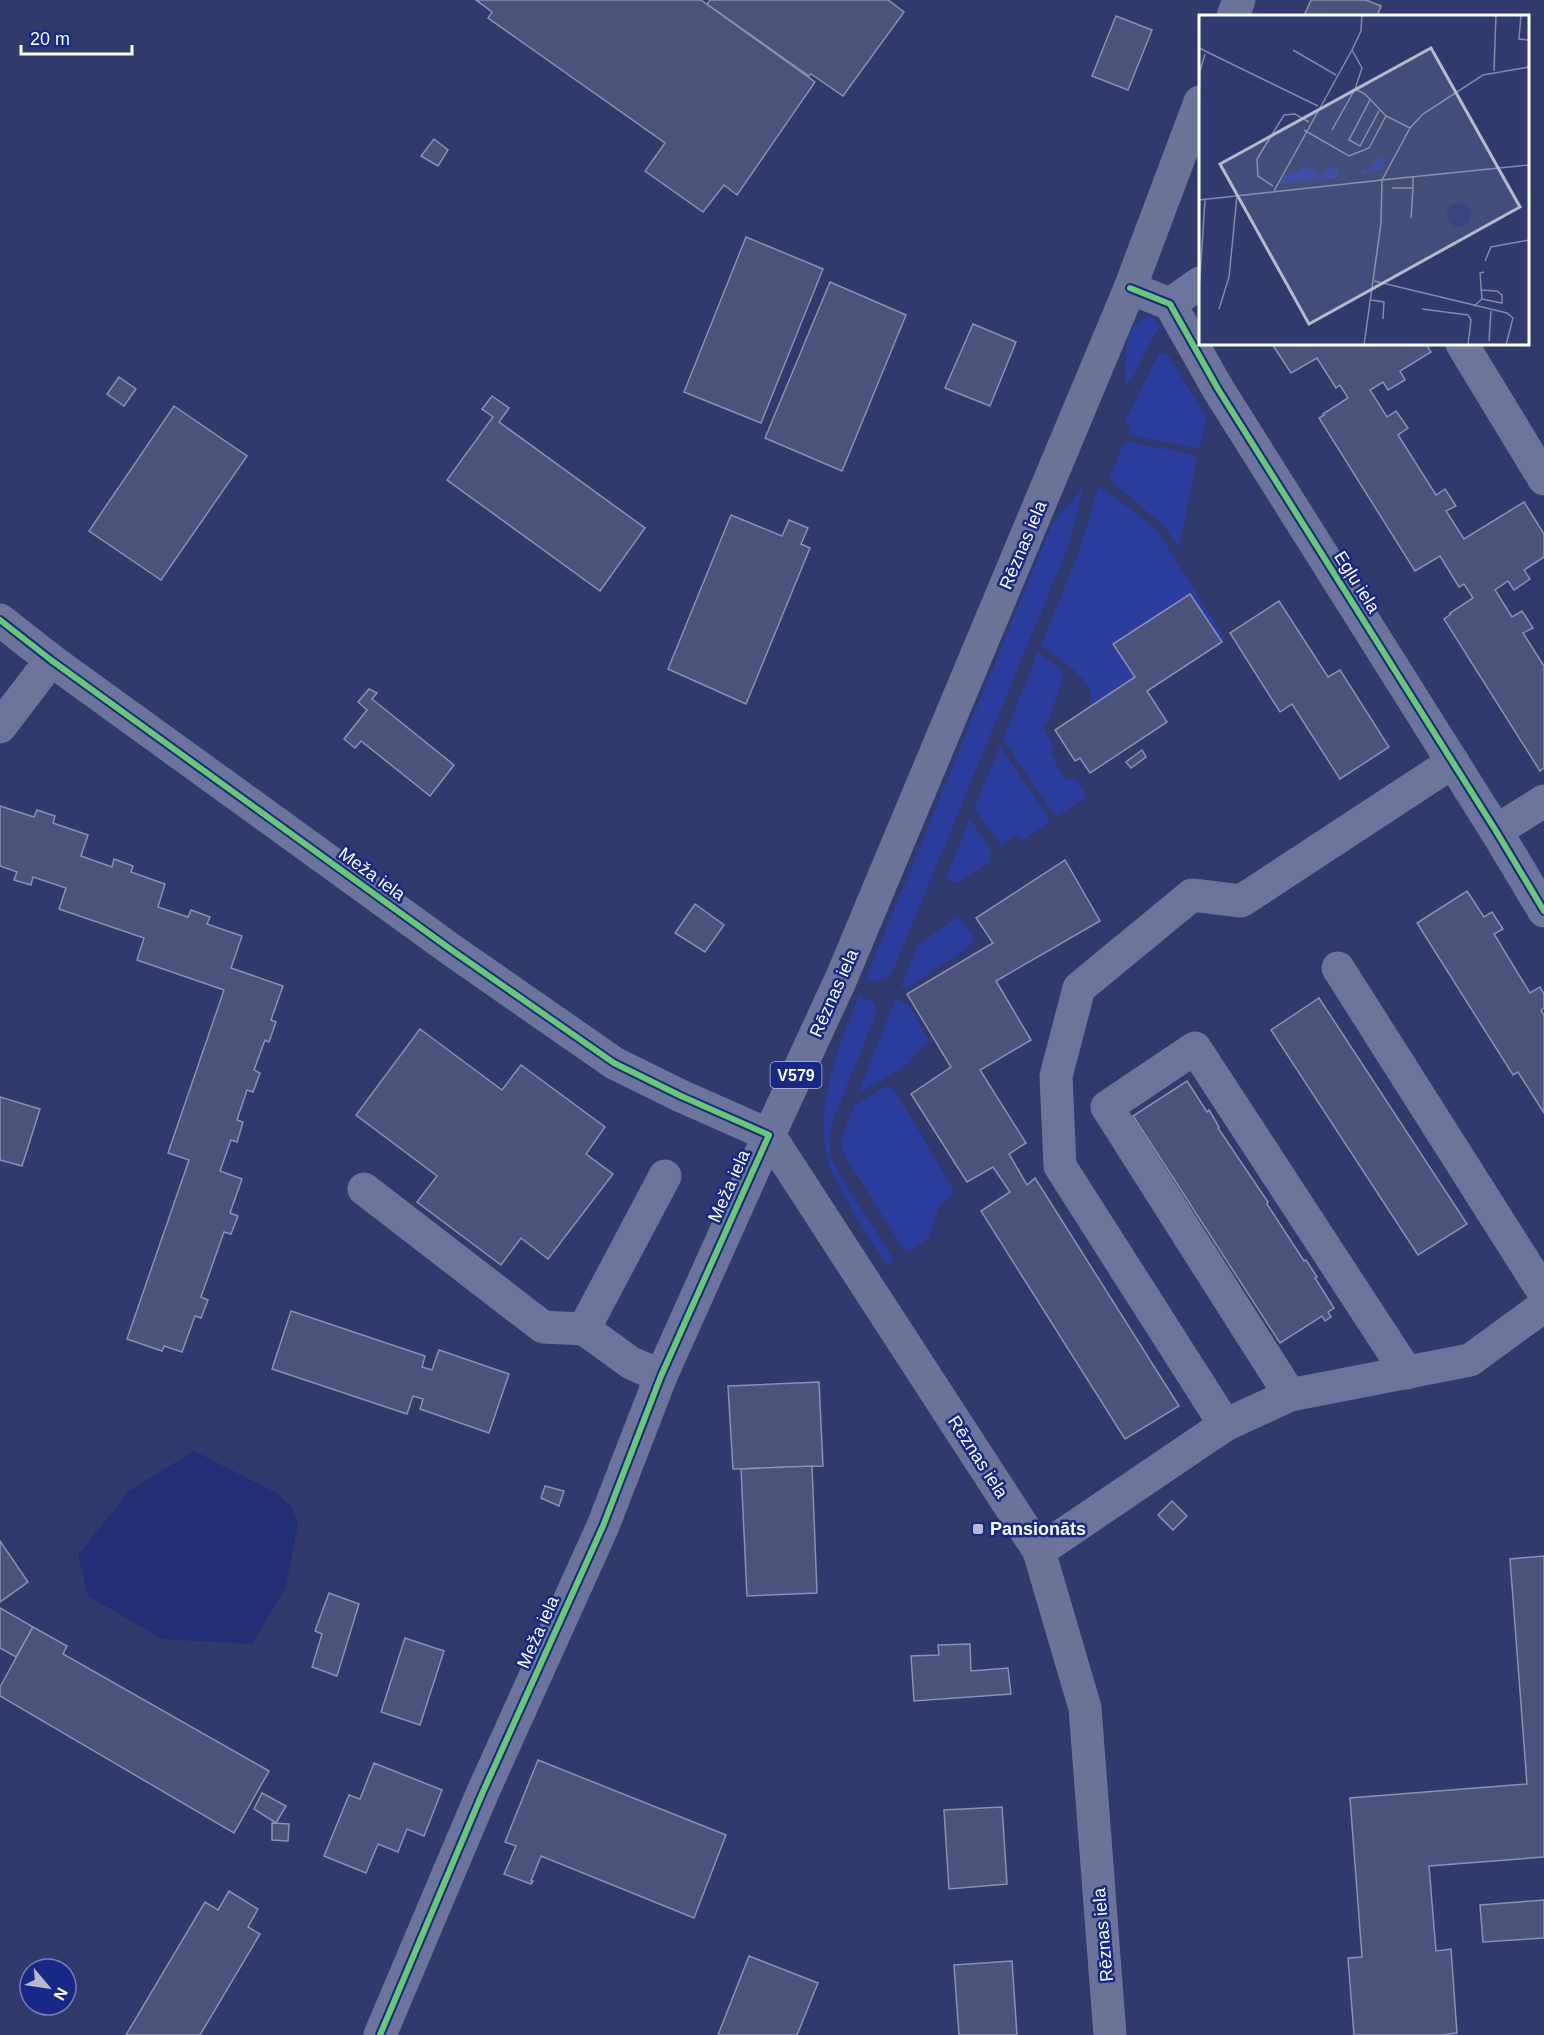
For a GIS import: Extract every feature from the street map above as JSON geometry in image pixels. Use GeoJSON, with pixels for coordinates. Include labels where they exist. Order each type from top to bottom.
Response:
{"type":"FeatureCollection","features":[{"type":"Feature","properties":{"kind":"main road"},"geometry":{"type":"LineString","coordinates":[[1233,15],[1239,0]]}},
{"type":"Feature","properties":{"kind":"main road","name":"Rēznas iela"},"geometry":{"type":"LineString","coordinates":[[1110,2035],[1085,1708],[1039,1551],[769,1134],[841,979],[1130,288],[1199,105]]}},
{"type":"Feature","properties":{"kind":"street"},"geometry":{"type":"LineString","coordinates":[[1130,288],[1170,304],[1199,284]]}},
{"type":"Feature","properties":{"kind":"street","name":"Egļu iela"},"geometry":{"type":"LineString","coordinates":[[1170,304],[1218,389],[1544,911]]}},
{"type":"Feature","properties":{"kind":"street"},"geometry":{"type":"LineString","coordinates":[[1462,345],[1544,479]]}},
{"type":"Feature","properties":{"kind":"street","name":"Meža iela"},"geometry":{"type":"LineString","coordinates":[[0,620],[51,660],[453,951],[614,1063],[681,1096],[769,1134],[661,1376],[603,1526],[482,1794],[380,2035]]}},
{"type":"Feature","properties":{"kind":"street"},"geometry":{"type":"LineString","coordinates":[[0,728],[51,660]]}},
{"type":"Feature","properties":{"kind":"street"},"geometry":{"type":"LineString","coordinates":[[1225,1425],[1060,1166],[1056,1076],[1079,988],[1192,895],[1241,901],[1453,762]]}},
{"type":"Feature","properties":{"kind":"street"},"geometry":{"type":"LineString","coordinates":[[1496,831],[1544,801]]}},
{"type":"Feature","properties":{"kind":"street"},"geometry":{"type":"LineString","coordinates":[[1338,968],[1544,1293]]}},
{"type":"Feature","properties":{"kind":"street"},"geometry":{"type":"LineString","coordinates":[[1290,1395],[1107,1107],[1195,1048],[1407,1373]]}},
{"type":"Feature","properties":{"kind":"street"},"geometry":{"type":"LineString","coordinates":[[584,1329],[666,1176]]}},
{"type":"Feature","properties":{"kind":"street"},"geometry":{"type":"LineString","coordinates":[[364,1189],[543,1327],[584,1329],[631,1363],[661,1376]]}},
{"type":"Feature","properties":{"kind":"street"},"geometry":{"type":"LineString","coordinates":[[1039,1551],[1225,1425],[1290,1395],[1470,1360],[1544,1306]]}},
{"type":"Feature","properties":{"kind":"shaded area"},"geometry":{"type":"Polygon","coordinates":[[[1151,317],[1161,325],[1125,387],[1127,345],[1130,335],[1134,326],[1141,320],[1151,317]]]}},
{"type":"Feature","properties":{"kind":"shaded area"},"geometry":{"type":"Polygon","coordinates":[[[1159,353],[1167,354],[1170,358],[1206,417],[1198,449],[1128,434],[1132,424],[1125,422],[1159,353]]]}},
{"type":"Feature","properties":{"kind":"shaded area"},"geometry":{"type":"Polygon","coordinates":[[[1125,441],[1197,457],[1179,547],[1164,526],[1109,479],[1125,441]]]}},
{"type":"Feature","properties":{"kind":"shaded area"},"geometry":{"type":"Polygon","coordinates":[[[1083,488],[1068,547],[892,973],[887,978],[875,982],[866,978],[1052,524],[1083,488]]]}},
{"type":"Feature","properties":{"kind":"shaded area"},"geometry":{"type":"Polygon","coordinates":[[[1098,488],[1111,494],[1157,530],[1225,639],[1222,642],[1190,594],[1135,677],[1090,706],[1091,692],[1085,682],[1067,664],[1041,646],[1080,549],[1098,488]]]}},
{"type":"Feature","properties":{"kind":"shaded area"},"geometry":{"type":"Polygon","coordinates":[[[1038,652],[1060,668],[1064,675],[1048,722],[1043,726],[1054,747],[1050,751],[1064,779],[1069,780],[1075,777],[1086,794],[1083,799],[1058,816],[1053,814],[1003,739],[1038,652]]]}},
{"type":"Feature","properties":{"kind":"shaded area"},"geometry":{"type":"Polygon","coordinates":[[[1000,746],[1050,821],[1023,840],[1018,835],[1001,844],[974,809],[1000,746]]]}},
{"type":"Feature","properties":{"kind":"shaded area"},"geometry":{"type":"Polygon","coordinates":[[[970,819],[992,851],[989,863],[956,883],[946,878],[970,819]]]}},
{"type":"Feature","properties":{"kind":"shaded area"},"geometry":{"type":"Polygon","coordinates":[[[958,916],[974,939],[970,946],[909,987],[901,987],[919,942],[921,943],[958,916]]]}},
{"type":"Feature","properties":{"kind":"shaded area"},"geometry":{"type":"Polygon","coordinates":[[[859,995],[874,1004],[876,1014],[834,1117],[829,1140],[831,1159],[892,1257],[893,1260],[887,1266],[840,1188],[831,1170],[825,1146],[824,1125],[830,1080],[843,1036],[859,995]]]}},
{"type":"Feature","properties":{"kind":"shaded area"},"geometry":{"type":"Polygon","coordinates":[[[896,998],[908,1005],[928,1038],[927,1045],[915,1054],[909,1064],[858,1093],[896,998]]]}},
{"type":"Feature","properties":{"kind":"shaded area"},"geometry":{"type":"Polygon","coordinates":[[[888,1085],[896,1092],[954,1191],[938,1209],[928,1239],[906,1253],[845,1156],[841,1140],[854,1105],[888,1085]]]}},
{"type":"Feature","properties":{"kind":"shaded area"},"geometry":{"type":"Polygon","coordinates":[[[194,1451],[275,1492],[291,1506],[298,1524],[286,1587],[252,1644],[163,1639],[88,1596],[78,1555],[129,1491],[194,1451]]]}},
{"type":"Feature","properties":{"kind":"building"},"geometry":{"type":"Polygon","coordinates":[[[476,0],[701,0],[815,82],[737,195],[724,185],[703,212],[645,171],[665,143],[488,18],[492,12],[476,0]]]}},
{"type":"Feature","properties":{"kind":"building"},"geometry":{"type":"Polygon","coordinates":[[[710,0],[888,0],[904,12],[843,96],[811,74],[809,76],[707,4],[710,0]]]}},
{"type":"Feature","properties":{"kind":"building"},"geometry":{"type":"Polygon","coordinates":[[[1311,0],[1366,0],[1381,6],[1377,15],[1304,15],[1311,0]]]}},
{"type":"Feature","properties":{"kind":"building"},"geometry":{"type":"Polygon","coordinates":[[[1116,16],[1152,30],[1128,90],[1092,76],[1116,16]]]}},
{"type":"Feature","properties":{"kind":"building"},"geometry":{"type":"Polygon","coordinates":[[[434,139],[448,150],[438,166],[421,156],[434,139]]]}},
{"type":"Feature","properties":{"kind":"building"},"geometry":{"type":"Polygon","coordinates":[[[746,237],[823,269],[761,423],[684,392],[746,237]]]}},
{"type":"Feature","properties":{"kind":"building"},"geometry":{"type":"Polygon","coordinates":[[[830,282],[906,315],[842,471],[765,438],[830,282]]]}},
{"type":"Feature","properties":{"kind":"building"},"geometry":{"type":"Polygon","coordinates":[[[973,324],[1016,342],[990,406],[945,388],[973,324]]]}},
{"type":"Feature","properties":{"kind":"building"},"geometry":{"type":"Polygon","coordinates":[[[1273,345],[1427,345],[1431,352],[1400,371],[1405,380],[1388,390],[1383,382],[1370,390],[1387,417],[1396,411],[1408,428],[1398,435],[1436,495],[1445,489],[1456,506],[1446,511],[1464,539],[1524,502],[1544,534],[1544,557],[1524,570],[1530,579],[1514,590],[1508,581],[1495,590],[1512,617],[1522,611],[1533,628],[1523,633],[1544,666],[1544,768],[1540,771],[1444,619],[1473,598],[1464,584],[1459,587],[1440,556],[1415,571],[1319,418],[1348,398],[1340,385],[1336,388],[1317,358],[1291,373],[1273,345]]]}},
{"type":"Feature","properties":{"kind":"building"},"geometry":{"type":"Polygon","coordinates":[[[119,377],[136,389],[124,406],[107,394],[119,377]]]}},
{"type":"Feature","properties":{"kind":"building"},"geometry":{"type":"Polygon","coordinates":[[[492,396],[509,408],[499,422],[645,528],[600,591],[447,480],[493,417],[482,409],[492,396]]]}},
{"type":"Feature","properties":{"kind":"building"},"geometry":{"type":"Polygon","coordinates":[[[174,406],[247,456],[161,580],[89,531],[174,406]]]}},
{"type":"Feature","properties":{"kind":"building"},"geometry":{"type":"Polygon","coordinates":[[[731,515],[782,536],[789,520],[808,528],[801,544],[810,548],[746,704],[668,669],[731,515]]]}},
{"type":"Feature","properties":{"kind":"building"},"geometry":{"type":"Polygon","coordinates":[[[1190,594],[1222,642],[1147,691],[1167,722],[1090,773],[1080,758],[1075,761],[1055,730],[1135,677],[1113,644],[1190,594]]]}},
{"type":"Feature","properties":{"kind":"building"},"geometry":{"type":"Polygon","coordinates":[[[1279,601],[1328,677],[1340,670],[1389,747],[1340,779],[1292,704],[1280,712],[1230,633],[1279,601]]]}},
{"type":"Feature","properties":{"kind":"building"},"geometry":{"type":"Polygon","coordinates":[[[369,689],[377,693],[372,699],[454,765],[430,796],[361,741],[355,748],[344,739],[367,710],[358,702],[369,689]]]}},
{"type":"Feature","properties":{"kind":"building"},"geometry":{"type":"Polygon","coordinates":[[[1142,750],[1146,757],[1131,768],[1126,762],[1142,750]]]}},
{"type":"Feature","properties":{"kind":"building"},"geometry":{"type":"Polygon","coordinates":[[[0,806],[34,817],[37,810],[55,816],[53,823],[88,835],[81,856],[112,867],[114,859],[133,866],[131,872],[165,884],[158,907],[188,917],[191,910],[210,917],[207,924],[242,936],[231,968],[283,986],[271,1020],[276,1022],[269,1042],[265,1040],[254,1070],[260,1073],[253,1092],[247,1090],[237,1120],[243,1122],[237,1142],[231,1140],[220,1171],[242,1179],[230,1213],[238,1216],[231,1234],[224,1232],[201,1297],[208,1300],[201,1318],[195,1316],[182,1352],[164,1346],[162,1351],[127,1339],[189,1160],[168,1153],[224,990],[137,960],[144,938],[59,909],[66,888],[33,877],[31,885],[14,880],[17,872],[0,866],[0,806]]]}},
{"type":"Feature","properties":{"kind":"building"},"geometry":{"type":"Polygon","coordinates":[[[1065,860],[1100,921],[996,981],[1031,1040],[980,1070],[1026,1143],[1009,1154],[1027,1185],[1035,1178],[1179,1406],[1125,1439],[981,1211],[1010,1192],[993,1167],[967,1182],[911,1094],[951,1067],[907,994],[993,943],[976,918],[1065,860]]]}},
{"type":"Feature","properties":{"kind":"building"},"geometry":{"type":"Polygon","coordinates":[[[1467,891],[1484,917],[1492,912],[1503,929],[1494,934],[1530,993],[1540,987],[1544,994],[1544,1008],[1541,1010],[1544,1015],[1544,1113],[1518,1072],[1513,1075],[1417,923],[1467,891]]]}},
{"type":"Feature","properties":{"kind":"building"},"geometry":{"type":"Polygon","coordinates":[[[695,904],[724,925],[705,952],[675,933],[695,904]]]}},
{"type":"Feature","properties":{"kind":"building"},"geometry":{"type":"Polygon","coordinates":[[[1319,998],[1467,1224],[1418,1255],[1271,1030],[1319,998]]]}},
{"type":"Feature","properties":{"kind":"building"},"geometry":{"type":"Polygon","coordinates":[[[420,1029],[502,1090],[521,1065],[605,1127],[586,1154],[613,1174],[548,1259],[521,1238],[501,1265],[417,1202],[437,1176],[356,1115],[420,1029]]]}},
{"type":"Feature","properties":{"kind":"building"},"geometry":{"type":"Polygon","coordinates":[[[1187,1081],[1207,1112],[1209,1110],[1218,1128],[1268,1202],[1267,1204],[1317,1277],[1315,1278],[1334,1308],[1328,1312],[1331,1317],[1325,1321],[1322,1316],[1280,1343],[1133,1116],[1187,1081]]]}},
{"type":"Feature","properties":{"kind":"building"},"geometry":{"type":"Polygon","coordinates":[[[0,1097],[40,1109],[22,1166],[0,1160],[0,1097]]]}},
{"type":"Feature","properties":{"kind":"building"},"geometry":{"type":"Polygon","coordinates":[[[291,1311],[425,1356],[422,1367],[432,1370],[439,1350],[509,1374],[489,1433],[420,1409],[423,1399],[413,1396],[407,1414],[272,1369],[291,1311]]]}},
{"type":"Feature","properties":{"kind":"building"},"geometry":{"type":"Polygon","coordinates":[[[819,1382],[823,1466],[733,1469],[728,1386],[819,1382]]]}},
{"type":"Feature","properties":{"kind":"building"},"geometry":{"type":"Polygon","coordinates":[[[812,1466],[817,1593],[747,1596],[741,1469],[812,1466]]]}},
{"type":"Feature","properties":{"kind":"building"},"geometry":{"type":"Polygon","coordinates":[[[545,1486],[564,1491],[559,1506],[541,1498],[545,1486]]]}},
{"type":"Feature","properties":{"kind":"building"},"geometry":{"type":"Polygon","coordinates":[[[1172,1501],[1187,1516],[1173,1530],[1158,1515],[1172,1501]]]}},
{"type":"Feature","properties":{"kind":"building"},"geometry":{"type":"Polygon","coordinates":[[[0,1541],[28,1582],[0,1602],[0,1541]]]}},
{"type":"Feature","properties":{"kind":"building"},"geometry":{"type":"Polygon","coordinates":[[[1544,1556],[1544,1857],[1429,1866],[1436,1951],[1451,1949],[1457,2033],[1354,2035],[1348,1958],[1362,1957],[1350,1798],[1527,1784],[1510,1559],[1544,1556]]]}},
{"type":"Feature","properties":{"kind":"building"},"geometry":{"type":"Polygon","coordinates":[[[329,1593],[359,1604],[337,1676],[312,1667],[322,1634],[315,1631],[329,1593]]]}},
{"type":"Feature","properties":{"kind":"building"},"geometry":{"type":"Polygon","coordinates":[[[0,1608],[33,1627],[16,1657],[0,1648],[0,1608]]]}},
{"type":"Feature","properties":{"kind":"building"},"geometry":{"type":"Polygon","coordinates":[[[33,1627],[67,1646],[63,1654],[269,1771],[234,1833],[0,1696],[0,1687],[33,1627]]]}},
{"type":"Feature","properties":{"kind":"building"},"geometry":{"type":"Polygon","coordinates":[[[405,1638],[444,1651],[420,1725],[381,1712],[405,1638]]]}},
{"type":"Feature","properties":{"kind":"building"},"geometry":{"type":"Polygon","coordinates":[[[970,1644],[971,1671],[1008,1668],[1011,1694],[914,1701],[911,1656],[939,1655],[938,1645],[970,1644]]]}},
{"type":"Feature","properties":{"kind":"building"},"geometry":{"type":"Polygon","coordinates":[[[538,1760],[726,1835],[694,1918],[541,1856],[531,1884],[504,1874],[516,1846],[505,1842],[538,1760]]]}},
{"type":"Feature","properties":{"kind":"building"},"geometry":{"type":"Polygon","coordinates":[[[374,1763],[442,1790],[424,1836],[407,1829],[398,1852],[378,1844],[366,1873],[324,1856],[349,1795],[360,1799],[374,1763]]]}},
{"type":"Feature","properties":{"kind":"building"},"geometry":{"type":"Polygon","coordinates":[[[262,1793],[286,1806],[276,1823],[254,1809],[262,1793]]]}},
{"type":"Feature","properties":{"kind":"building"},"geometry":{"type":"Polygon","coordinates":[[[1002,1807],[1007,1884],[949,1889],[944,1810],[1002,1807]]]}},
{"type":"Feature","properties":{"kind":"building"},"geometry":{"type":"Polygon","coordinates":[[[272,1823],[289,1824],[288,1841],[272,1840],[272,1823]]]}},
{"type":"Feature","properties":{"kind":"building"},"geometry":{"type":"Polygon","coordinates":[[[229,1891],[258,1909],[248,1927],[260,1934],[200,2035],[126,2035],[205,1902],[218,1910],[229,1891]]]}},
{"type":"Feature","properties":{"kind":"building"},"geometry":{"type":"Polygon","coordinates":[[[1544,1900],[1544,1938],[1483,1942],[1480,1905],[1544,1900]]]}},
{"type":"Feature","properties":{"kind":"building"},"geometry":{"type":"Polygon","coordinates":[[[749,1956],[818,1983],[797,2035],[718,2035],[749,1956]]]}},
{"type":"Feature","properties":{"kind":"building"},"geometry":{"type":"Polygon","coordinates":[[[1012,1961],[1017,2035],[959,2035],[954,1965],[1012,1961]]]}},
{"type":"Feature","properties":{"kind":"cycle path"},"geometry":{"type":"LineString","coordinates":[[1130,288],[1170,304],[1218,389],[1544,911]]}},
{"type":"Feature","properties":{"kind":"cycle path"},"geometry":{"type":"LineString","coordinates":[[0,620],[51,660],[453,951],[614,1063],[769,1135],[661,1376],[603,1526],[482,1794],[380,2035]]}},
{"type":"Feature","properties":{"kind":"place","name":"Pansionāts"},"geometry":{"type":"Point","coordinates":[978,1529]}}]}
